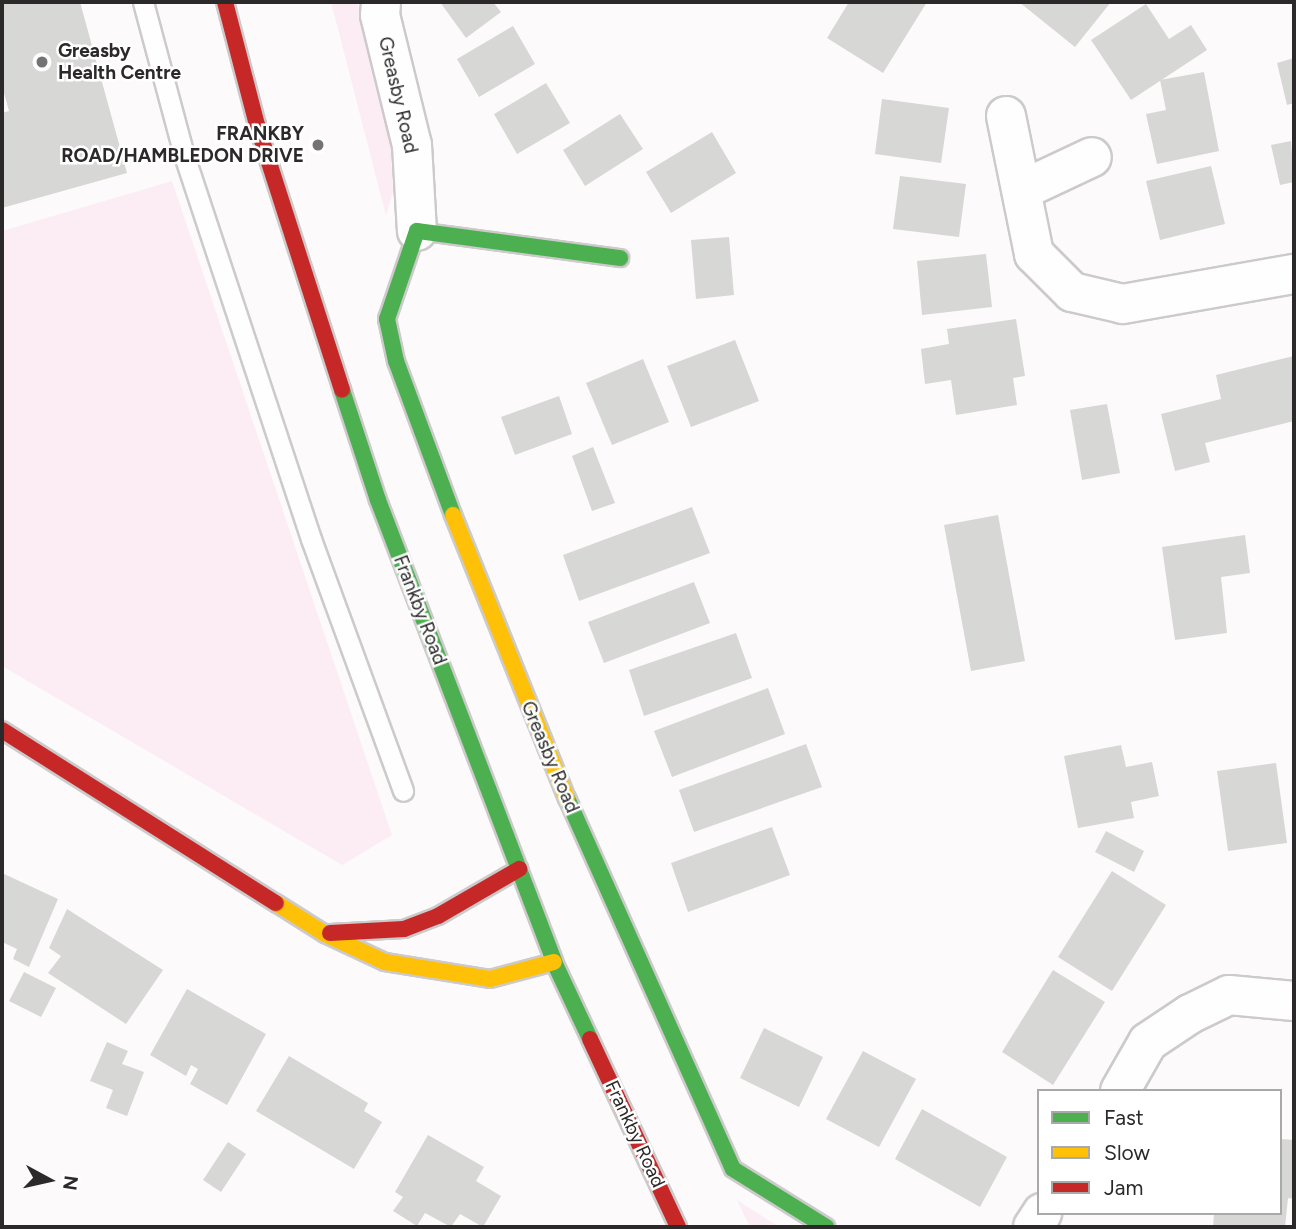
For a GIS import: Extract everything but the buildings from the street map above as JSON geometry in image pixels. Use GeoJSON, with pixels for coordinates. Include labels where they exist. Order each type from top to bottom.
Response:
{"type":"FeatureCollection","features":[{"type":"Feature","properties":{"kind":"street","name":"Frankby Road"},"geometry":{"type":"LineString","coordinates":[[225,2],[257,125],[378,500],[554,962],[678,1227]]}},
{"type":"Feature","properties":{"kind":"street","name":"Greasby Road"},"geometry":{"type":"LineString","coordinates":[[381,2],[380,15],[412,145],[417,231],[387,319],[396,361],[467,554],[547,752],[733,1169],[826,1227]]}},
{"type":"Feature","properties":{"kind":"street"},"geometry":{"type":"LineString","coordinates":[[1006,116],[1034,254],[1072,292],[1123,304],[1294,274]]}},
{"type":"Feature","properties":{"kind":"street"},"geometry":{"type":"LineString","coordinates":[[1022,190],[1091,158]]}},
{"type":"Feature","properties":{"kind":"street"},"geometry":{"type":"LineString","coordinates":[[417,231],[620,258]]}},
{"type":"Feature","properties":{"kind":"street"},"geometry":{"type":"LineString","coordinates":[[2,730],[325,934],[385,962],[490,979],[554,962]]}},
{"type":"Feature","properties":{"kind":"street"},"geometry":{"type":"LineString","coordinates":[[325,934],[404,929],[438,916],[519,869]]}},
{"type":"Feature","properties":{"kind":"street"},"geometry":{"type":"LineString","coordinates":[[1121,1089],[1148,1042],[1190,1014],[1228,995],[1294,1001]]}},
{"type":"Feature","properties":{"kind":"lane"},"geometry":{"type":"LineString","coordinates":[[143,2],[184,155],[254,367],[403,791]]}},
{"type":"Feature","properties":{"kind":"shaded area"},"geometry":{"type":"Polygon","coordinates":[[[331,2],[357,2],[389,114],[393,192],[386,216],[331,2]]]}},
{"type":"Feature","properties":{"kind":"shaded area"},"geometry":{"type":"Polygon","coordinates":[[[172,181],[392,835],[342,865],[2,666],[2,231],[172,181]]]}},
{"type":"Feature","properties":{"kind":"shaded area"},"geometry":{"type":"Polygon","coordinates":[[[737,1200],[779,1227],[750,1227],[737,1200]]]}},
{"type":"Feature","properties":{"kind":"traffic: fast"},"geometry":{"type":"LineString","coordinates":[[453,515],[396,361],[387,319],[417,231],[620,258]]}},
{"type":"Feature","properties":{"kind":"traffic: fast"},"geometry":{"type":"LineString","coordinates":[[342,390],[378,500],[554,962],[590,1039]]}},
{"type":"Feature","properties":{"kind":"traffic: fast"},"geometry":{"type":"LineString","coordinates":[[567,798],[733,1169],[826,1227]]}},
{"type":"Feature","properties":{"kind":"traffic: slow"},"geometry":{"type":"LineString","coordinates":[[453,515],[567,798]]}},
{"type":"Feature","properties":{"kind":"traffic: slow"},"geometry":{"type":"LineString","coordinates":[[276,903],[325,934],[385,962],[490,979],[554,962]]}},
{"type":"Feature","properties":{"kind":"traffic: jam"},"geometry":{"type":"LineString","coordinates":[[225,2],[257,125],[342,390]]}},
{"type":"Feature","properties":{"kind":"traffic: jam"},"geometry":{"type":"LineString","coordinates":[[2,730],[276,903]]}},
{"type":"Feature","properties":{"kind":"traffic: jam"},"geometry":{"type":"LineString","coordinates":[[330,933],[404,929],[438,916],[519,869]]}},
{"type":"Feature","properties":{"kind":"traffic: jam"},"geometry":{"type":"LineString","coordinates":[[590,1039],[678,1227]]}},
{"type":"Feature","properties":{"kind":"place","name":"Greasby Health Centre"},"geometry":{"type":"Point","coordinates":[42,62]}},
{"type":"Feature","properties":{"kind":"place","name":"FRANKBY ROAD/HAMBLEDON DRIVE"},"geometry":{"type":"Point","coordinates":[318,145]}}]}
